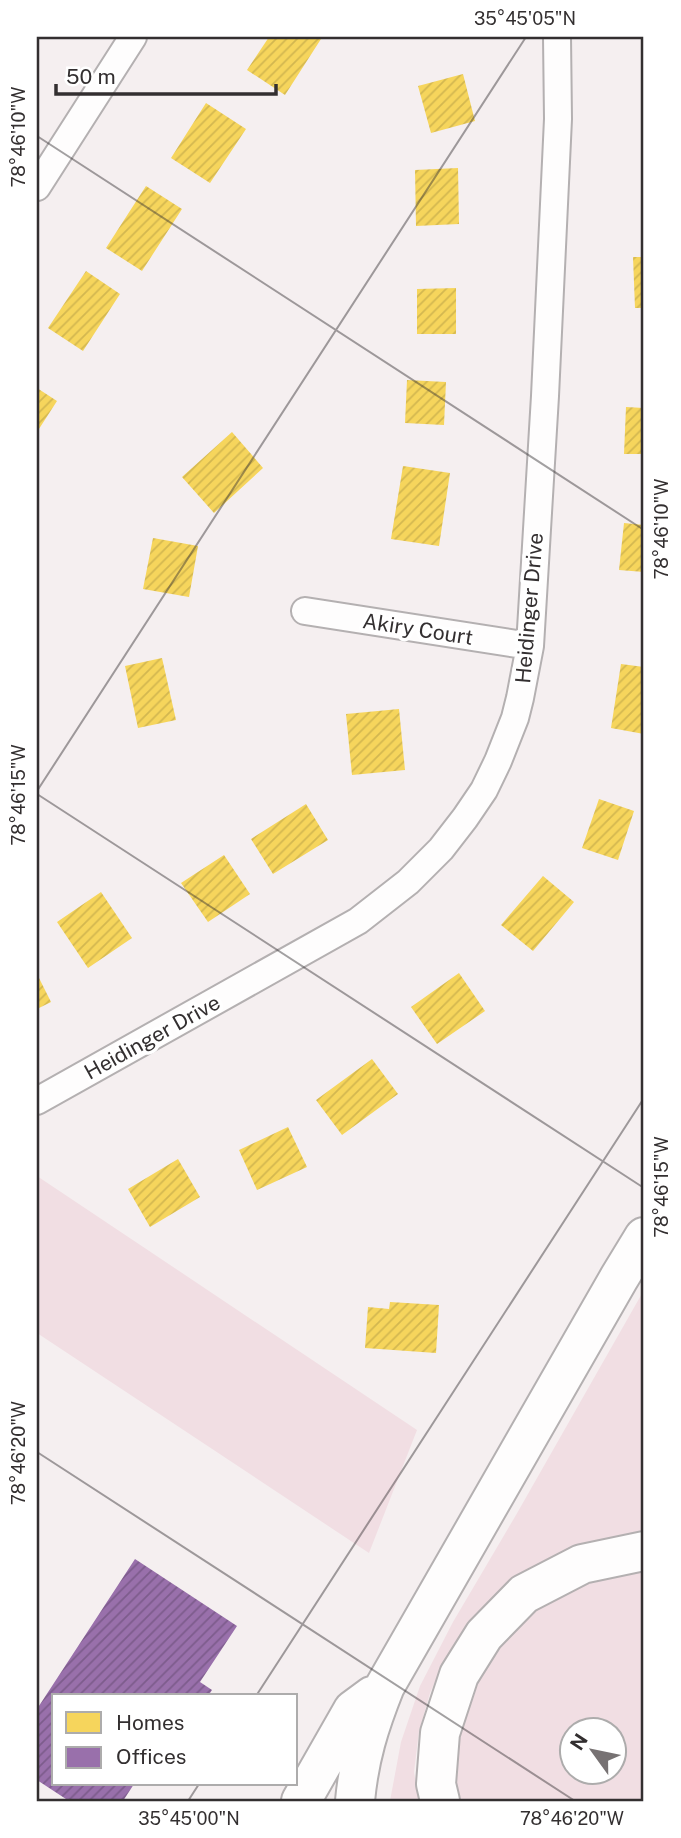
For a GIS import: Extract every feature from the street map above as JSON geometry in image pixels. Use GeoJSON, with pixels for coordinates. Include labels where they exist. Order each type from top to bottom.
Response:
{"type":"FeatureCollection","features":[{"type":"Feature","properties":{"kind":"highway"},"geometry":{"type":"LineString","coordinates":[[355,1801],[364,1745],[386,1686],[644,1237]]}},
{"type":"Feature","properties":{"kind":"highway"},"geometry":{"type":"LineString","coordinates":[[440,1801],[436,1784],[440,1733],[459,1675],[484,1635],[524,1594],[582,1564],[644,1551]]}},
{"type":"Feature","properties":{"kind":"highway"},"geometry":{"type":"LineString","coordinates":[[301,1801],[353,1710],[386,1686]]}},
{"type":"Feature","properties":{"kind":"street"},"geometry":{"type":"LineString","coordinates":[[37,187],[133,37]]}},
{"type":"Feature","properties":{"kind":"street","name":"Heidinger Drive"},"geometry":{"type":"LineString","coordinates":[[37,1101],[358,921],[408,883],[441,849],[465,818],[498,761],[515,718],[530,646],[558,119],[557,37]]}},
{"type":"Feature","properties":{"kind":"street","name":"Akiry Court"},"geometry":{"type":"LineString","coordinates":[[305,611],[530,646]]}},
{"type":"Feature","properties":{"kind":"shaded area"},"geometry":{"type":"Polygon","coordinates":[[[37,1176],[417,1430],[369,1553],[37,1333],[37,1176]]]}},
{"type":"Feature","properties":{"kind":"shaded area"},"geometry":{"type":"Polygon","coordinates":[[[644,1290],[644,1539],[465,1631],[444,1661],[430,1693],[419,1731],[414,1772],[419,1801],[390,1801],[401,1742],[420,1686],[453,1622],[644,1290]]]}},
{"type":"Feature","properties":{"kind":"shaded area"},"geometry":{"type":"Polygon","coordinates":[[[644,1567],[644,1801],[457,1801],[452,1753],[477,1670],[540,1601],[587,1579],[644,1567]]]}},
{"type":"Feature","properties":{"kind":"building: Homes"},"geometry":{"type":"Polygon","coordinates":[[[269,37],[321,39],[285,95],[247,70],[269,37]]]}},
{"type":"Feature","properties":{"kind":"building: Homes"},"geometry":{"type":"Polygon","coordinates":[[[463,74],[475,121],[431,133],[418,86],[463,74]]]}},
{"type":"Feature","properties":{"kind":"building: Homes"},"geometry":{"type":"Polygon","coordinates":[[[206,103],[246,129],[210,183],[171,158],[206,103]]]}},
{"type":"Feature","properties":{"kind":"building: Homes"},"geometry":{"type":"Polygon","coordinates":[[[458,168],[459,224],[416,226],[415,170],[458,168]]]}},
{"type":"Feature","properties":{"kind":"building: Homes"},"geometry":{"type":"Polygon","coordinates":[[[146,186],[182,209],[142,271],[106,248],[146,186]]]}},
{"type":"Feature","properties":{"kind":"building: Homes"},"geometry":{"type":"Polygon","coordinates":[[[633,257],[644,257],[644,308],[635,308],[633,257]]]}},
{"type":"Feature","properties":{"kind":"building: Homes"},"geometry":{"type":"Polygon","coordinates":[[[86,271],[120,294],[83,351],[48,328],[86,271]]]}},
{"type":"Feature","properties":{"kind":"building: Homes"},"geometry":{"type":"Polygon","coordinates":[[[456,288],[456,334],[417,334],[417,289],[456,288]]]}},
{"type":"Feature","properties":{"kind":"building: Homes"},"geometry":{"type":"Polygon","coordinates":[[[407,380],[446,382],[444,425],[405,423],[407,380]]]}},
{"type":"Feature","properties":{"kind":"building: Homes"},"geometry":{"type":"Polygon","coordinates":[[[37,388],[57,401],[37,432],[37,388]]]}},
{"type":"Feature","properties":{"kind":"building: Homes"},"geometry":{"type":"Polygon","coordinates":[[[626,407],[644,408],[644,454],[624,454],[626,407]]]}},
{"type":"Feature","properties":{"kind":"building: Homes"},"geometry":{"type":"Polygon","coordinates":[[[232,432],[263,468],[214,513],[182,477],[232,432]]]}},
{"type":"Feature","properties":{"kind":"building: Homes"},"geometry":{"type":"Polygon","coordinates":[[[403,466],[450,473],[439,546],[391,539],[403,466]]]}},
{"type":"Feature","properties":{"kind":"building: Homes"},"geometry":{"type":"Polygon","coordinates":[[[624,523],[644,525],[644,572],[619,570],[624,523]]]}},
{"type":"Feature","properties":{"kind":"building: Homes"},"geometry":{"type":"Polygon","coordinates":[[[153,538],[198,546],[189,597],[143,589],[153,538]]]}},
{"type":"Feature","properties":{"kind":"building: Homes"},"geometry":{"type":"Polygon","coordinates":[[[162,658],[176,720],[138,728],[125,666],[162,658]]]}},
{"type":"Feature","properties":{"kind":"building: Homes"},"geometry":{"type":"Polygon","coordinates":[[[621,664],[644,667],[644,734],[611,728],[621,664]]]}},
{"type":"Feature","properties":{"kind":"building: Homes"},"geometry":{"type":"Polygon","coordinates":[[[399,709],[405,770],[352,775],[346,714],[399,709]]]}},
{"type":"Feature","properties":{"kind":"building: Homes"},"geometry":{"type":"Polygon","coordinates":[[[599,799],[634,811],[618,860],[582,848],[599,799]]]}},
{"type":"Feature","properties":{"kind":"building: Homes"},"geometry":{"type":"Polygon","coordinates":[[[306,804],[328,840],[273,874],[251,839],[306,804]]]}},
{"type":"Feature","properties":{"kind":"building: Homes"},"geometry":{"type":"Polygon","coordinates":[[[224,855],[250,894],[208,922],[181,883],[224,855]]]}},
{"type":"Feature","properties":{"kind":"building: Homes"},"geometry":{"type":"Polygon","coordinates":[[[543,876],[574,902],[533,951],[501,925],[543,876]]]}},
{"type":"Feature","properties":{"kind":"building: Homes"},"geometry":{"type":"Polygon","coordinates":[[[101,892],[132,938],[88,968],[57,922],[101,892]]]}},
{"type":"Feature","properties":{"kind":"building: Homes"},"geometry":{"type":"Polygon","coordinates":[[[459,973],[485,1011],[437,1044],[411,1007],[459,973]]]}},
{"type":"Feature","properties":{"kind":"building: Homes"},"geometry":{"type":"Polygon","coordinates":[[[37,974],[51,1002],[37,1009],[37,974]]]}},
{"type":"Feature","properties":{"kind":"building: Homes"},"geometry":{"type":"Polygon","coordinates":[[[372,1059],[398,1094],[342,1135],[316,1100],[372,1059]]]}},
{"type":"Feature","properties":{"kind":"building: Homes"},"geometry":{"type":"Polygon","coordinates":[[[288,1127],[307,1167],[257,1190],[239,1150],[288,1127]]]}},
{"type":"Feature","properties":{"kind":"building: Homes"},"geometry":{"type":"Polygon","coordinates":[[[178,1159],[200,1197],[150,1227],[128,1189],[178,1159]]]}},
{"type":"Feature","properties":{"kind":"building: Homes"},"geometry":{"type":"Polygon","coordinates":[[[390,1302],[439,1305],[436,1353],[365,1348],[368,1307],[389,1309],[390,1302]]]}},
{"type":"Feature","properties":{"kind":"building: Offices"},"geometry":{"type":"Polygon","coordinates":[[[135,1559],[237,1626],[200,1682],[212,1690],[209,1694],[52,1694],[52,1786],[133,1786],[123,1801],[69,1801],[37,1780],[37,1709],[135,1559]]]}}]}
